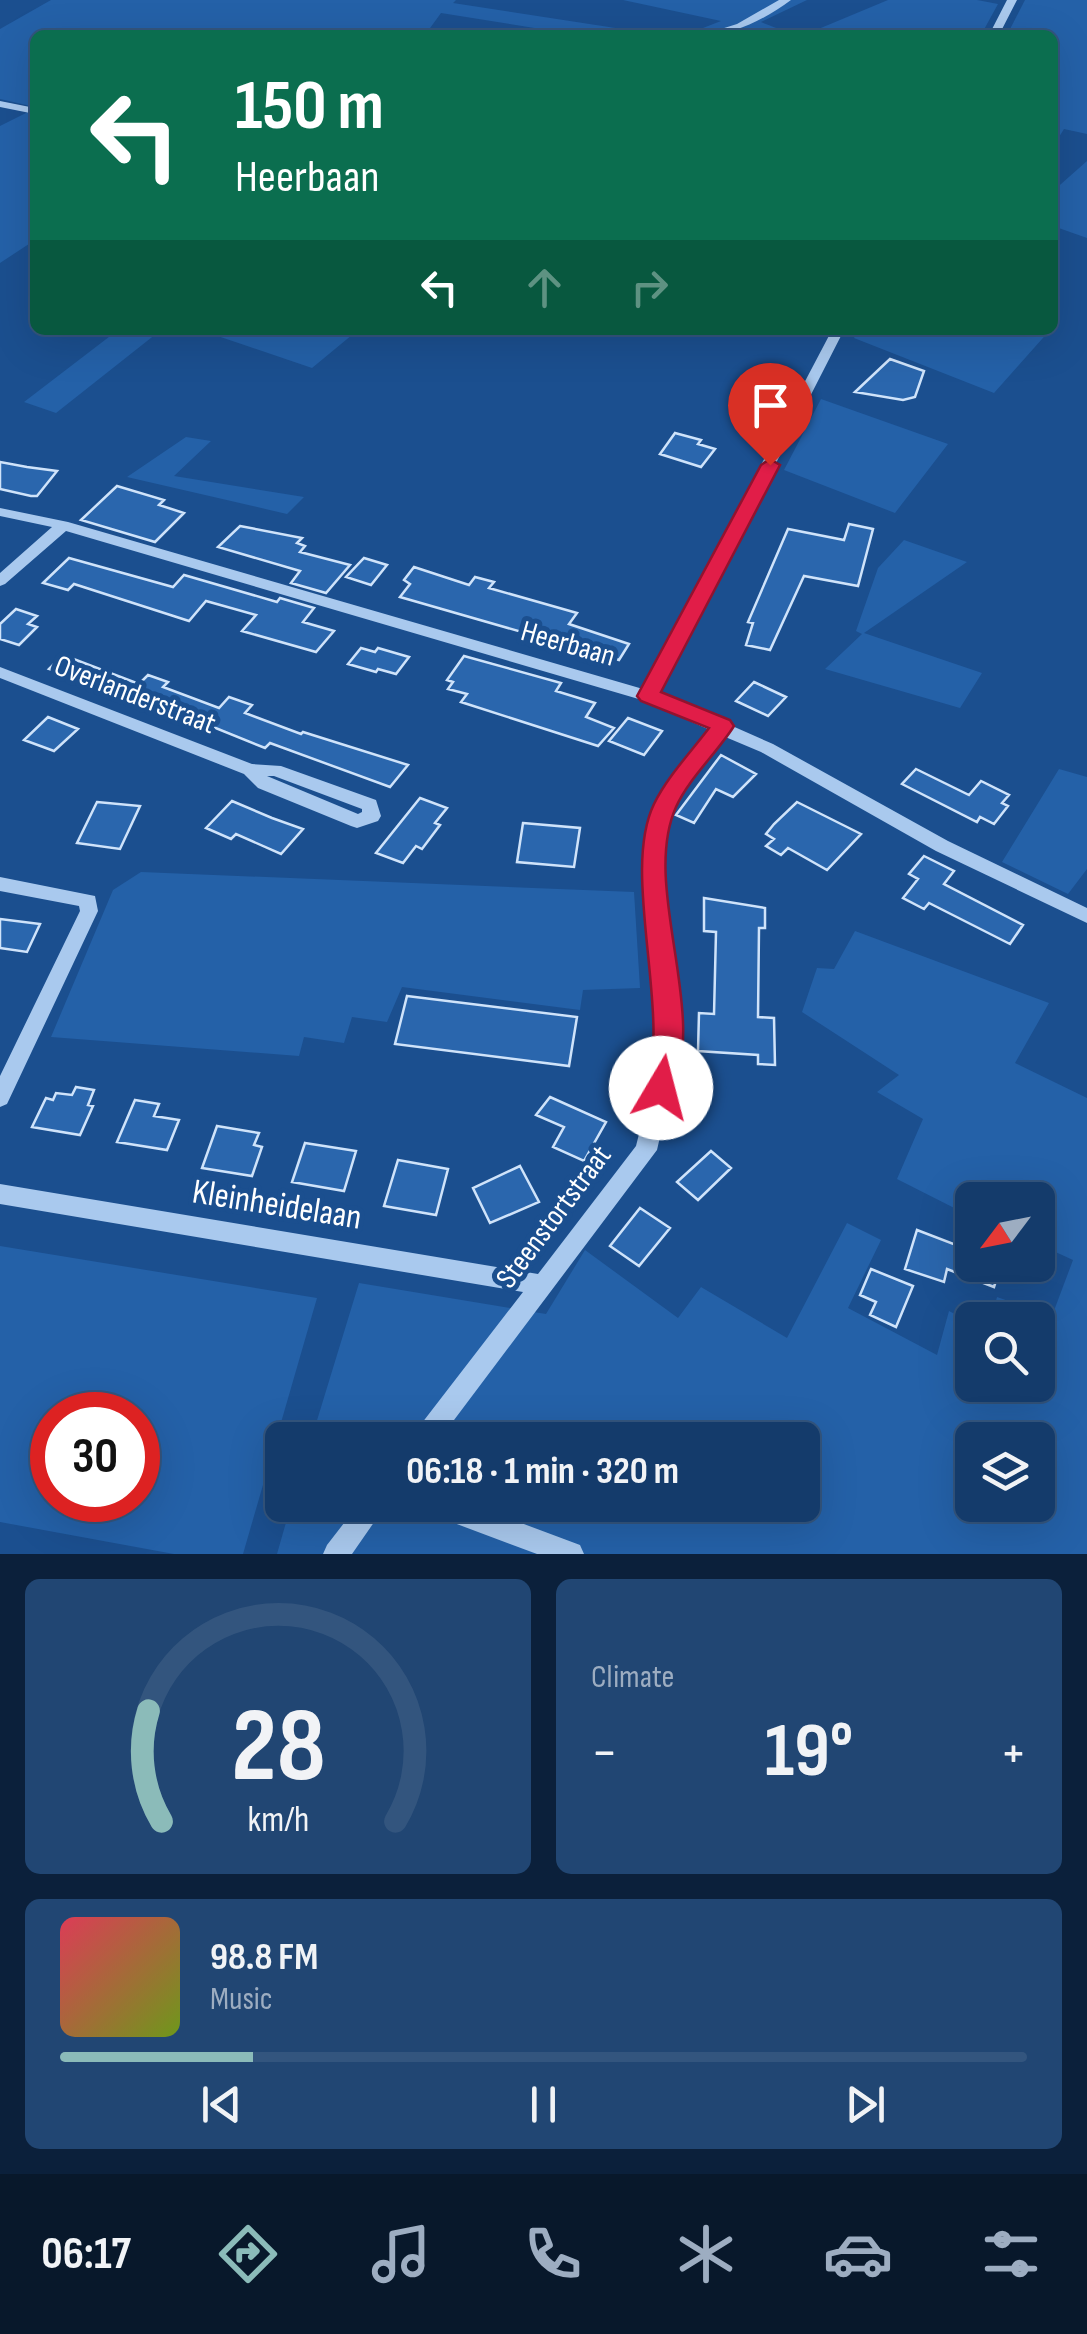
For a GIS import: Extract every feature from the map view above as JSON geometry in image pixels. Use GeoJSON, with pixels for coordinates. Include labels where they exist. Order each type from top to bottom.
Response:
{"type":"FeatureCollection","features":[{"type":"Feature","properties":{"kind":"street"},"geometry":{"type":"LineString","coordinates":[[723,30],[751,21],[786,0]]}},
{"type":"Feature","properties":{"kind":"street"},"geometry":{"type":"LineString","coordinates":[[997,30],[1012,0]]}},
{"type":"Feature","properties":{"kind":"street"},"geometry":{"type":"LineString","coordinates":[[0,104],[30,110]]}},
{"type":"Feature","properties":{"kind":"street"},"geometry":{"type":"LineString","coordinates":[[648,696],[835,335]]}},
{"type":"Feature","properties":{"kind":"street","name":"Heerbaan"},"geometry":{"type":"LineString","coordinates":[[0,512],[63,526],[648,696],[722,726],[942,846],[1087,916]]}},
{"type":"Feature","properties":{"kind":"street"},"geometry":{"type":"LineString","coordinates":[[0,581],[63,526]]}},
{"type":"Feature","properties":{"kind":"street","name":"Overlanderstraat"},"geometry":{"type":"LineString","coordinates":[[0,672],[250,770],[275,770],[370,806],[372,816],[357,821],[264,784],[250,770]]}},
{"type":"Feature","properties":{"kind":"street","name":"Steenstortstraat"},"geometry":{"type":"LineString","coordinates":[[438,1422],[646,1150],[668,1058],[654,860],[664,806],[722,726]]}},
{"type":"Feature","properties":{"kind":"street"},"geometry":{"type":"LineString","coordinates":[[0,884],[88,901],[89,912],[0,1098]]}},
{"type":"Feature","properties":{"kind":"street","name":"Kleinheidelaan"},"geometry":{"type":"LineString","coordinates":[[0,1194],[543,1284]]}},
{"type":"Feature","properties":{"kind":"street"},"geometry":{"type":"LineString","coordinates":[[336,1554],[361,1522]]}},
{"type":"Feature","properties":{"kind":"street"},"geometry":{"type":"LineString","coordinates":[[485,1522],[571,1554]]}},
{"type":"Feature","properties":{"kind":"shaded area"},"geometry":{"type":"Polygon","coordinates":[[[51,0],[456,0],[453,3],[628,30],[547,30],[441,13],[429,30],[30,30],[30,106],[0,99],[0,29],[51,0]]]}},
{"type":"Feature","properties":{"kind":"shaded area"},"geometry":{"type":"Polygon","coordinates":[[[623,0],[807,0],[761,22],[781,30],[698,30],[721,21],[623,0]]]}},
{"type":"Feature","properties":{"kind":"shaded area"},"geometry":{"type":"Polygon","coordinates":[[[888,0],[977,0],[998,4],[984,30],[816,30],[888,0]]]}},
{"type":"Feature","properties":{"kind":"shaded area"},"geometry":{"type":"Polygon","coordinates":[[[1025,0],[1087,0],[1087,134],[1064,129],[1058,137],[1058,30],[1010,30],[1025,0]]]}},
{"type":"Feature","properties":{"kind":"shaded area"},"geometry":{"type":"Polygon","coordinates":[[[30,113],[30,243],[0,263],[0,126],[30,113]]]}},
{"type":"Feature","properties":{"kind":"shaded area"},"geometry":{"type":"Polygon","coordinates":[[[1087,161],[1087,238],[1058,228],[1058,187],[1087,161]]]}},
{"type":"Feature","properties":{"kind":"shaded area"},"geometry":{"type":"Polygon","coordinates":[[[111,335],[155,335],[56,413],[24,402],[111,335]]]}},
{"type":"Feature","properties":{"kind":"shaded area"},"geometry":{"type":"Polygon","coordinates":[[[215,335],[352,335],[312,368],[215,335]]]}},
{"type":"Feature","properties":{"kind":"shaded area"},"geometry":{"type":"Polygon","coordinates":[[[856,335],[1046,335],[994,393],[854,338],[856,335]]]}},
{"type":"Feature","properties":{"kind":"shaded area"},"geometry":{"type":"Polygon","coordinates":[[[821,399],[948,444],[895,513],[784,470],[821,399]]]}},
{"type":"Feature","properties":{"kind":"shaded area"},"geometry":{"type":"Polygon","coordinates":[[[186,437],[211,441],[174,476],[304,497],[287,514],[127,477],[186,437]]]}},
{"type":"Feature","properties":{"kind":"shaded area"},"geometry":{"type":"Polygon","coordinates":[[[904,540],[967,562],[864,633],[982,673],[960,708],[825,669],[862,634],[856,631],[878,568],[904,540]]]}},
{"type":"Feature","properties":{"kind":"shaded area"},"geometry":{"type":"Polygon","coordinates":[[[1059,769],[1087,777],[1087,869],[1068,894],[1002,862],[1059,769]]]}},
{"type":"Feature","properties":{"kind":"shaded area"},"geometry":{"type":"Polygon","coordinates":[[[141,872],[634,892],[640,988],[583,990],[580,1010],[402,987],[387,1022],[352,1017],[344,1043],[304,1037],[299,1056],[51,1037],[113,890],[141,872]]]}},
{"type":"Feature","properties":{"kind":"shaded area"},"geometry":{"type":"Polygon","coordinates":[[[855,931],[1049,1003],[1015,1063],[1087,1098],[1087,1554],[277,1554],[286,1522],[820,1522],[820,1422],[317,1422],[359,1283],[546,1314],[585,1250],[678,1318],[701,1287],[787,1338],[847,1223],[881,1240],[848,1308],[937,1355],[949,1311],[955,1314],[955,1402],[1055,1402],[1055,1308],[1073,1260],[1055,1252],[1055,1182],[955,1182],[955,1208],[897,1179],[923,1119],[877,1092],[899,1075],[802,1012],[817,968],[834,969],[855,931]]]}},
{"type":"Feature","properties":{"kind":"shaded area"},"geometry":{"type":"Polygon","coordinates":[[[0,1246],[317,1298],[281,1422],[265,1422],[265,1478],[243,1554],[174,1554],[0,1522],[0,1246]]]}},
{"type":"Feature","properties":{"kind":"building"},"geometry":{"type":"Polygon","coordinates":[[[890,359],[924,371],[915,397],[903,400],[855,392],[890,359]]]}},
{"type":"Feature","properties":{"kind":"building"},"geometry":{"type":"Polygon","coordinates":[[[675,433],[701,440],[698,444],[715,449],[701,467],[660,454],[675,433]]]}},
{"type":"Feature","properties":{"kind":"building"},"geometry":{"type":"Polygon","coordinates":[[[0,462],[57,471],[37,496],[31,496],[0,489],[0,462]]]}},
{"type":"Feature","properties":{"kind":"building"},"geometry":{"type":"Polygon","coordinates":[[[117,486],[164,500],[159,505],[184,513],[155,542],[81,520],[117,486]]]}},
{"type":"Feature","properties":{"kind":"building"},"geometry":{"type":"Polygon","coordinates":[[[849,524],[873,529],[858,586],[804,576],[770,650],[746,645],[753,623],[748,622],[788,529],[844,540],[849,524]]]}},
{"type":"Feature","properties":{"kind":"building"},"geometry":{"type":"Polygon","coordinates":[[[240,526],[302,538],[297,543],[305,546],[300,552],[350,565],[326,593],[291,583],[300,571],[218,547],[240,526]]]}},
{"type":"Feature","properties":{"kind":"building"},"geometry":{"type":"Polygon","coordinates":[[[69,558],[173,587],[184,575],[277,602],[280,598],[314,608],[303,622],[334,631],[316,652],[242,631],[256,615],[206,601],[189,621],[74,584],[68,590],[43,583],[69,558]]]}},
{"type":"Feature","properties":{"kind":"building"},"geometry":{"type":"Polygon","coordinates":[[[364,558],[387,565],[371,585],[346,577],[364,558]]]}},
{"type":"Feature","properties":{"kind":"building"},"geometry":{"type":"Polygon","coordinates":[[[414,567],[469,585],[475,577],[494,582],[489,588],[577,613],[569,624],[629,644],[619,660],[400,597],[410,584],[404,580],[414,567]]]}},
{"type":"Feature","properties":{"kind":"building"},"geometry":{"type":"Polygon","coordinates":[[[16,609],[37,616],[28,624],[37,627],[19,645],[0,639],[0,624],[16,609]]]}},
{"type":"Feature","properties":{"kind":"building"},"geometry":{"type":"Polygon","coordinates":[[[361,648],[375,652],[378,648],[409,657],[396,674],[378,669],[376,672],[348,664],[361,648]]]}},
{"type":"Feature","properties":{"kind":"building"},"geometry":{"type":"Polygon","coordinates":[[[63,655],[139,684],[148,675],[168,682],[163,687],[219,708],[229,697],[252,705],[245,713],[408,765],[390,787],[270,743],[265,748],[149,701],[49,669],[63,655]]]}},
{"type":"Feature","properties":{"kind":"building"},"geometry":{"type":"Polygon","coordinates":[[[464,656],[561,683],[556,691],[595,703],[586,717],[614,728],[598,746],[461,702],[467,694],[448,689],[453,682],[447,680],[464,656]]]}},
{"type":"Feature","properties":{"kind":"building"},"geometry":{"type":"Polygon","coordinates":[[[754,682],[786,697],[768,716],[736,701],[754,682]]]}},
{"type":"Feature","properties":{"kind":"building"},"geometry":{"type":"Polygon","coordinates":[[[48,717],[78,729],[54,751],[24,740],[48,717]]]}},
{"type":"Feature","properties":{"kind":"building"},"geometry":{"type":"Polygon","coordinates":[[[628,718],[662,731],[644,755],[609,741],[628,718]]]}},
{"type":"Feature","properties":{"kind":"building"},"geometry":{"type":"Polygon","coordinates":[[[721,755],[756,774],[733,797],[716,789],[694,823],[676,815],[721,755]]]}},
{"type":"Feature","properties":{"kind":"building"},"geometry":{"type":"Polygon","coordinates":[[[916,769],[969,795],[981,781],[1009,795],[1002,803],[1008,806],[994,824],[980,817],[977,822],[902,784],[916,769]]]}},
{"type":"Feature","properties":{"kind":"building"},"geometry":{"type":"Polygon","coordinates":[[[420,798],[447,808],[422,849],[416,846],[403,863],[376,853],[420,798]]]}},
{"type":"Feature","properties":{"kind":"building"},"geometry":{"type":"Polygon","coordinates":[[[232,801],[303,829],[281,854],[236,834],[231,839],[206,828],[232,801]]]}},
{"type":"Feature","properties":{"kind":"building"},"geometry":{"type":"Polygon","coordinates":[[[97,802],[140,806],[120,849],[77,843],[97,802]]]}},
{"type":"Feature","properties":{"kind":"building"},"geometry":{"type":"Polygon","coordinates":[[[797,802],[861,834],[827,870],[788,848],[781,855],[766,846],[774,839],[766,834],[797,802]]]}},
{"type":"Feature","properties":{"kind":"building"},"geometry":{"type":"Polygon","coordinates":[[[523,823],[580,828],[574,867],[517,862],[523,823]]]}},
{"type":"Feature","properties":{"kind":"building"},"geometry":{"type":"Polygon","coordinates":[[[924,856],[954,871],[944,884],[1023,925],[1010,944],[929,903],[924,909],[903,898],[918,879],[909,874],[924,856]]]}},
{"type":"Feature","properties":{"kind":"building"},"geometry":{"type":"Polygon","coordinates":[[[704,898],[765,908],[765,928],[759,928],[758,1017],[774,1018],[775,1065],[758,1064],[758,1055],[698,1051],[699,1013],[714,1014],[716,932],[704,931],[704,898]]]}},
{"type":"Feature","properties":{"kind":"building"},"geometry":{"type":"Polygon","coordinates":[[[0,919],[40,924],[27,952],[0,948],[0,919]]]}},
{"type":"Feature","properties":{"kind":"building"},"geometry":{"type":"Polygon","coordinates":[[[407,996],[577,1017],[569,1066],[395,1044],[407,996]]]}},
{"type":"Feature","properties":{"kind":"building"},"geometry":{"type":"Polygon","coordinates":[[[76,1087],[94,1090],[88,1105],[93,1106],[80,1135],[32,1127],[46,1098],[53,1100],[56,1093],[72,1095],[76,1087]]]}},
{"type":"Feature","properties":{"kind":"building"},"geometry":{"type":"Polygon","coordinates":[[[550,1097],[606,1122],[584,1161],[553,1147],[564,1127],[536,1115],[550,1097]]]}},
{"type":"Feature","properties":{"kind":"building"},"geometry":{"type":"Polygon","coordinates":[[[135,1100],[159,1104],[154,1116],[179,1120],[167,1150],[117,1142],[135,1100]]]}},
{"type":"Feature","properties":{"kind":"building"},"geometry":{"type":"Polygon","coordinates":[[[217,1126],[259,1133],[254,1145],[262,1147],[252,1176],[202,1168],[217,1126]]]}},
{"type":"Feature","properties":{"kind":"building"},"geometry":{"type":"Polygon","coordinates":[[[305,1143],[356,1151],[344,1191],[292,1182],[305,1143]]]}},
{"type":"Feature","properties":{"kind":"building"},"geometry":{"type":"Polygon","coordinates":[[[711,1151],[731,1168],[698,1200],[677,1182],[711,1151]]]}},
{"type":"Feature","properties":{"kind":"building"},"geometry":{"type":"Polygon","coordinates":[[[398,1160],[448,1169],[436,1215],[384,1206],[398,1160]]]}},
{"type":"Feature","properties":{"kind":"building"},"geometry":{"type":"Polygon","coordinates":[[[520,1166],[539,1202],[490,1223],[473,1188],[520,1166]]]}},
{"type":"Feature","properties":{"kind":"building"},"geometry":{"type":"Polygon","coordinates":[[[640,1208],[670,1228],[639,1266],[610,1246],[640,1208]]]}},
{"type":"Feature","properties":{"kind":"building"},"geometry":{"type":"Polygon","coordinates":[[[917,1230],[955,1245],[955,1272],[947,1269],[944,1282],[905,1269],[917,1230]]]}},
{"type":"Feature","properties":{"kind":"building"},"geometry":{"type":"Polygon","coordinates":[[[871,1269],[913,1286],[896,1327],[870,1315],[876,1302],[860,1295],[871,1269]]]}},
{"type":"Feature","properties":{"kind":"route"},"geometry":{"type":"LineString","coordinates":[[661,1088],[668,1058],[667,1002],[654,860],[664,806],[722,726],[648,696],[770,465]]}}]}
